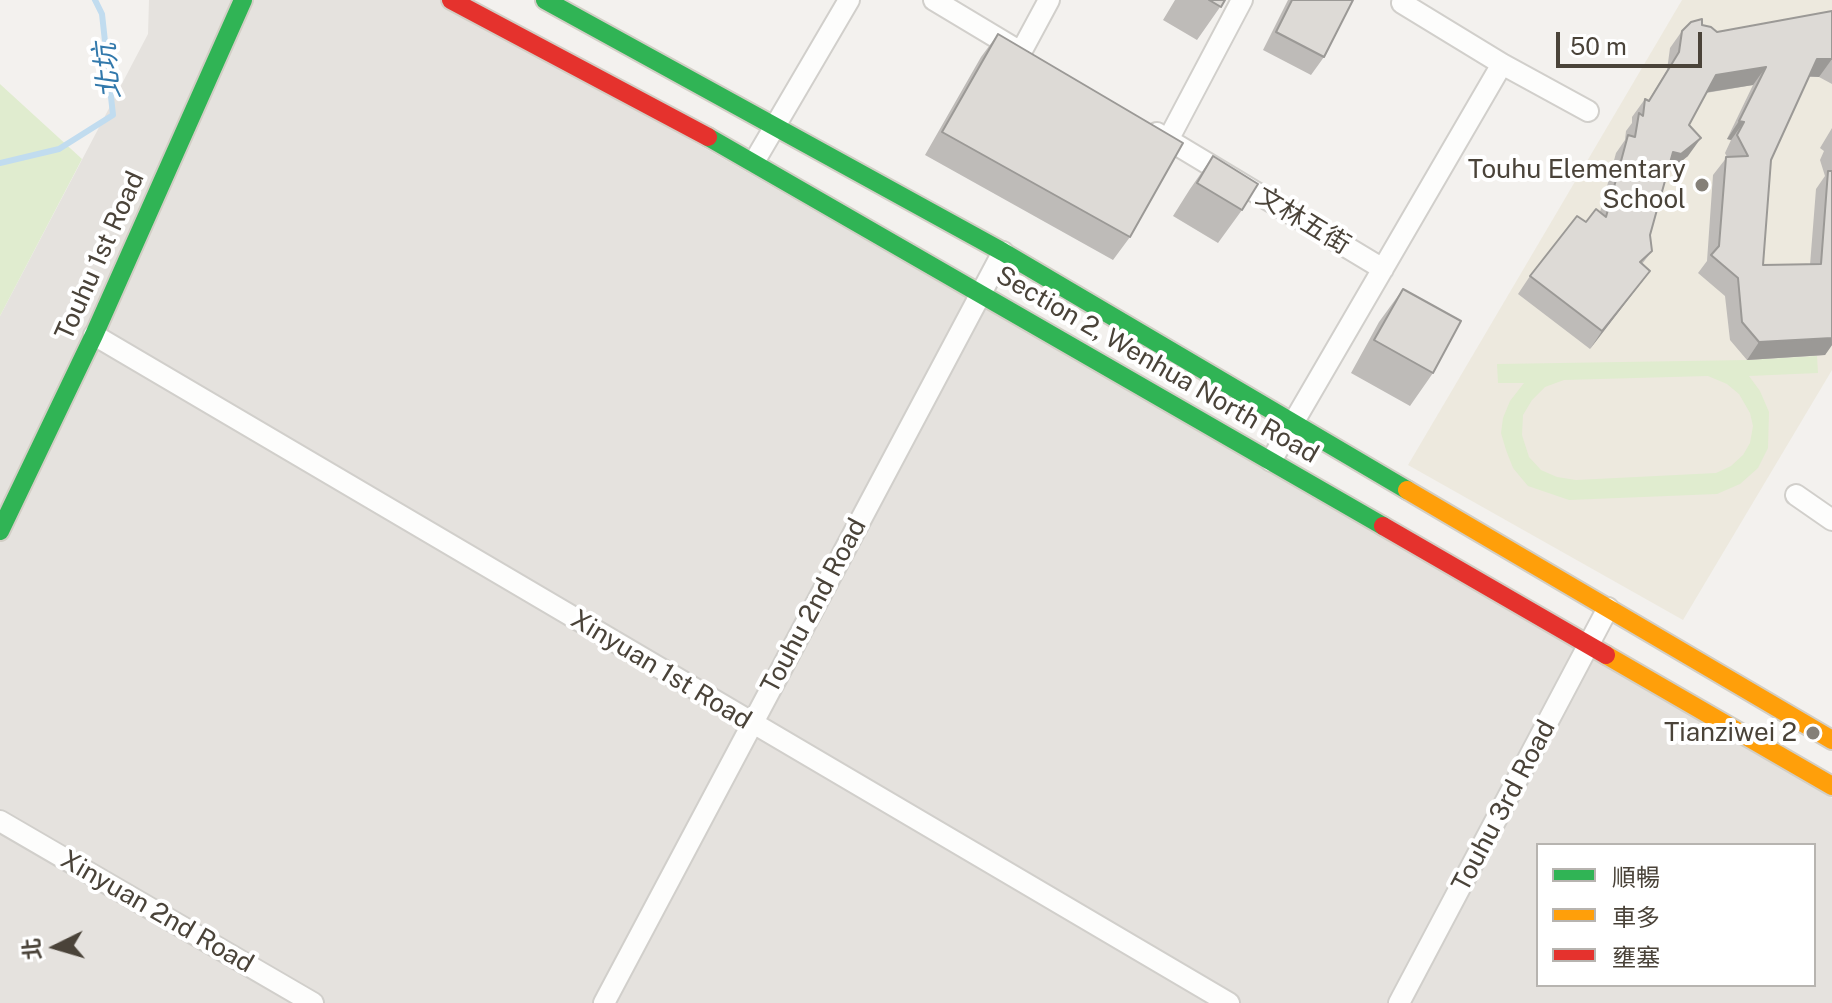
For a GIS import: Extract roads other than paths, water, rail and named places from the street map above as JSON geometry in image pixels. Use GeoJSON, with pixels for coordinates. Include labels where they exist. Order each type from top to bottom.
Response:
{"type":"FeatureCollection","features":[{"type":"Feature","properties":{"kind":"street","name":"Touhu 1st Road"},"geometry":{"type":"LineString","coordinates":[[0,531],[94,335],[243,0]]}},
{"type":"Feature","properties":{"kind":"street","name":"Section 2, Wenhua North Road"},"geometry":{"type":"LineString","coordinates":[[451,0],[754,162],[1832,786]]}},
{"type":"Feature","properties":{"kind":"street","name":"Section 2, Wenhua North Road"},"geometry":{"type":"LineString","coordinates":[[545,0],[1003,252],[1832,740]]}},
{"type":"Feature","properties":{"kind":"street"},"geometry":{"type":"LineString","coordinates":[[754,162],[849,0]]}},
{"type":"Feature","properties":{"kind":"street"},"geometry":{"type":"LineString","coordinates":[[934,0],[1028,56],[1049,0]]}},
{"type":"Feature","properties":{"kind":"street"},"geometry":{"type":"LineString","coordinates":[[1168,140],[1242,0]]}},
{"type":"Feature","properties":{"kind":"street"},"geometry":{"type":"LineString","coordinates":[[1402,3],[1502,64],[1588,111]]}},
{"type":"Feature","properties":{"kind":"street"},"geometry":{"type":"LineString","coordinates":[[1271,461],[1502,64]]}},
{"type":"Feature","properties":{"kind":"street","name":"文林五街"},"geometry":{"type":"LineString","coordinates":[[1141,124],[1383,269]]}},
{"type":"Feature","properties":{"kind":"street","name":"Touhu 2nd Road"},"geometry":{"type":"LineString","coordinates":[[604,1003],[1003,252]]}},
{"type":"Feature","properties":{"kind":"street","name":"Xinyuan 1st Road"},"geometry":{"type":"LineString","coordinates":[[94,335],[1229,1003]]}},
{"type":"Feature","properties":{"kind":"street"},"geometry":{"type":"LineString","coordinates":[[1796,495],[1832,520]]}},
{"type":"Feature","properties":{"kind":"street","name":"Touhu 3rd Road"},"geometry":{"type":"LineString","coordinates":[[1399,1003],[1608,608]]}},
{"type":"Feature","properties":{"kind":"street","name":"Xinyuan 2nd Road"},"geometry":{"type":"LineString","coordinates":[[0,821],[313,1003]]}},
{"type":"Feature","properties":{"kind":"waterway","name":"北坑"},"geometry":{"type":"LineString","coordinates":[[0,163],[59,149],[113,115],[102,14],[95,0]]}},
{"type":"Feature","properties":{"kind":"place","name":"Touhu Elementary School"},"geometry":{"type":"Point","coordinates":[1702,185]}},
{"type":"Feature","properties":{"kind":"place","name":"Tianziwei 2"},"geometry":{"type":"Point","coordinates":[1813,733]}}]}
